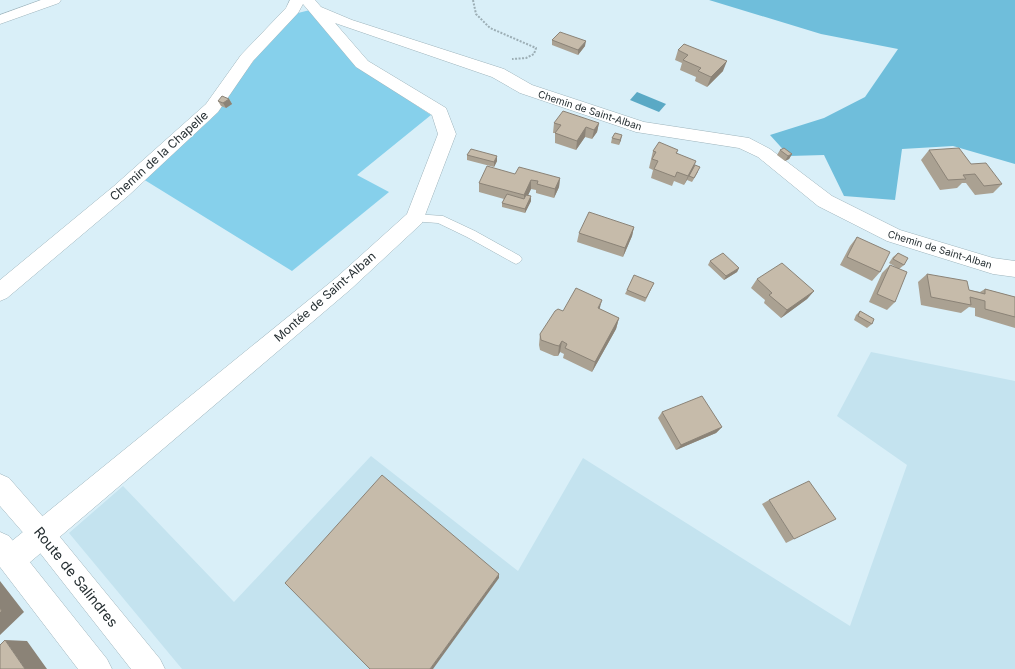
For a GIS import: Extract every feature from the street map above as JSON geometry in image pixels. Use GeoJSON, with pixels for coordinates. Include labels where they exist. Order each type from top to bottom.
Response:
{"type":"FeatureCollection","features":[{"type":"Feature","properties":{"kind":"street"},"geometry":{"type":"LineString","coordinates":[[0,20],[54,0]]}},
{"type":"Feature","properties":{"kind":"street","name":"Montée de Saint-Alban"},"geometry":{"type":"LineString","coordinates":[[6,552],[42,535],[344,283],[415,218],[447,134],[440,112],[362,64],[306,3]]}},
{"type":"Feature","properties":{"kind":"street","name":"Chemin de Saint-Alban"},"geometry":{"type":"LineString","coordinates":[[306,3],[347,23],[432,50],[498,74],[526,89],[642,128],[743,142],[764,153],[825,201],[894,236],[993,266],[1015,268]]}},
{"type":"Feature","properties":{"kind":"street","name":"Chemin de la Chapelle"},"geometry":{"type":"LineString","coordinates":[[0,292],[121,191],[212,108],[247,58],[293,10],[306,3]]}},
{"type":"Feature","properties":{"kind":"street","name":"Route de Salindres"},"geometry":{"type":"LineString","coordinates":[[0,487],[42,535],[150,669]]}},
{"type":"Feature","properties":{"kind":"street"},"geometry":{"type":"LineString","coordinates":[[6,552],[97,669]]}},
{"type":"Feature","properties":{"kind":"lane"},"geometry":{"type":"LineString","coordinates":[[415,218],[439,219],[471,234],[516,260]]}},
{"type":"Feature","properties":{"kind":"path"},"geometry":{"type":"LineString","coordinates":[[473,0],[476,14],[490,28],[536,48],[534,54],[526,58],[508,59]]}},
{"type":"Feature","properties":{"kind":"shaded area"},"geometry":{"type":"Polygon","coordinates":[[[709,0],[1015,0],[1015,164],[953,146],[902,149],[895,200],[844,196],[824,155],[789,156],[770,135],[824,118],[865,97],[898,49],[821,34],[709,0]]]}},
{"type":"Feature","properties":{"kind":"shaded area"},"geometry":{"type":"Polygon","coordinates":[[[310,10],[358,67],[431,115],[357,175],[389,192],[292,271],[143,179],[210,120],[260,52],[298,13],[310,10]]]}},
{"type":"Feature","properties":{"kind":"shaded area"},"geometry":{"type":"Polygon","coordinates":[[[637,92],[666,104],[659,112],[630,100],[637,92]]]}},
{"type":"Feature","properties":{"kind":"shaded area"},"geometry":{"type":"Polygon","coordinates":[[[871,352],[1015,381],[1015,669],[182,669],[69,533],[123,486],[234,602],[371,456],[518,571],[583,458],[850,626],[907,465],[837,416],[871,352]]]}},
{"type":"Feature","properties":{"kind":"building"},"geometry":{"type":"Polygon","coordinates":[[[560,32],[586,41],[578,50],[552,40],[560,32]]]}},
{"type":"Feature","properties":{"kind":"building"},"geometry":{"type":"Polygon","coordinates":[[[684,44],[727,61],[711,77],[698,71],[701,68],[683,60],[688,55],[678,50],[684,44]]]}},
{"type":"Feature","properties":{"kind":"building"},"geometry":{"type":"Polygon","coordinates":[[[222,96],[229,99],[223,103],[218,101],[222,96]]]}},
{"type":"Feature","properties":{"kind":"building"},"geometry":{"type":"Polygon","coordinates":[[[563,111],[599,123],[594,130],[586,127],[577,141],[555,133],[561,125],[554,123],[563,111]]]}},
{"type":"Feature","properties":{"kind":"building"},"geometry":{"type":"Polygon","coordinates":[[[615,133],[622,135],[620,140],[612,138],[615,133]]]}},
{"type":"Feature","properties":{"kind":"building"},"geometry":{"type":"Polygon","coordinates":[[[659,142],[678,150],[676,153],[696,161],[688,176],[677,172],[675,177],[654,169],[658,161],[652,159],[656,152],[653,151],[659,142]]]}},
{"type":"Feature","properties":{"kind":"building"},"geometry":{"type":"Polygon","coordinates":[[[784,148],[792,154],[788,156],[780,150],[784,148]]]}},
{"type":"Feature","properties":{"kind":"building"},"geometry":{"type":"Polygon","coordinates":[[[959,148],[971,164],[986,163],[1002,184],[984,186],[975,174],[963,175],[966,179],[948,180],[929,150],[959,148]]]}},
{"type":"Feature","properties":{"kind":"building"},"geometry":{"type":"Polygon","coordinates":[[[471,149],[497,156],[494,162],[467,155],[471,149]]]}},
{"type":"Feature","properties":{"kind":"building"},"geometry":{"type":"Polygon","coordinates":[[[695,165],[700,167],[694,178],[689,176],[695,165]]]}},
{"type":"Feature","properties":{"kind":"building"},"geometry":{"type":"Polygon","coordinates":[[[487,166],[515,174],[519,167],[560,178],[555,189],[537,184],[538,181],[531,180],[524,195],[479,183],[487,166]]]}},
{"type":"Feature","properties":{"kind":"building"},"geometry":{"type":"Polygon","coordinates":[[[507,194],[524,199],[526,195],[531,196],[525,209],[502,203],[507,194]]]}},
{"type":"Feature","properties":{"kind":"building"},"geometry":{"type":"Polygon","coordinates":[[[589,212],[634,227],[625,248],[579,233],[589,212]]]}},
{"type":"Feature","properties":{"kind":"building"},"geometry":{"type":"Polygon","coordinates":[[[857,237],[890,252],[880,272],[847,257],[857,237]]]}},
{"type":"Feature","properties":{"kind":"building"},"geometry":{"type":"Polygon","coordinates":[[[723,253],[739,268],[726,276],[710,261],[723,253]]]}},
{"type":"Feature","properties":{"kind":"building"},"geometry":{"type":"Polygon","coordinates":[[[898,253],[908,258],[904,265],[893,259],[898,253]]]}},
{"type":"Feature","properties":{"kind":"building"},"geometry":{"type":"Polygon","coordinates":[[[782,263],[814,291],[787,310],[769,295],[772,293],[757,279],[782,263]]]}},
{"type":"Feature","properties":{"kind":"building"},"geometry":{"type":"Polygon","coordinates":[[[890,265],[907,272],[895,302],[877,294],[890,265]]]}},
{"type":"Feature","properties":{"kind":"building"},"geometry":{"type":"Polygon","coordinates":[[[927,274],[967,281],[969,290],[985,294],[985,289],[1015,297],[1015,317],[985,309],[985,301],[970,297],[971,305],[931,297],[927,274]]]}},
{"type":"Feature","properties":{"kind":"building"},"geometry":{"type":"Polygon","coordinates":[[[634,275],[654,283],[646,298],[627,290],[634,275]]]}},
{"type":"Feature","properties":{"kind":"building"},"geometry":{"type":"Polygon","coordinates":[[[576,288],[602,300],[598,308],[619,318],[595,362],[565,348],[567,344],[562,341],[559,346],[541,340],[540,334],[555,311],[558,309],[563,311],[576,288]]]}},
{"type":"Feature","properties":{"kind":"building"},"geometry":{"type":"Polygon","coordinates":[[[860,311],[874,319],[872,324],[858,316],[860,311]]]}},
{"type":"Feature","properties":{"kind":"building"},"geometry":{"type":"Polygon","coordinates":[[[702,396],[722,427],[681,445],[662,412],[702,396]]]}},
{"type":"Feature","properties":{"kind":"building"},"geometry":{"type":"Polygon","coordinates":[[[382,475],[499,574],[430,669],[370,669],[285,583],[382,475]]]}},
{"type":"Feature","properties":{"kind":"building"},"geometry":{"type":"Polygon","coordinates":[[[809,481],[836,519],[794,539],[769,500],[809,481]]]}},
{"type":"Feature","properties":{"kind":"building"},"geometry":{"type":"Polygon","coordinates":[[[5,640],[25,669],[0,669],[0,645],[5,640]]]}}]}
